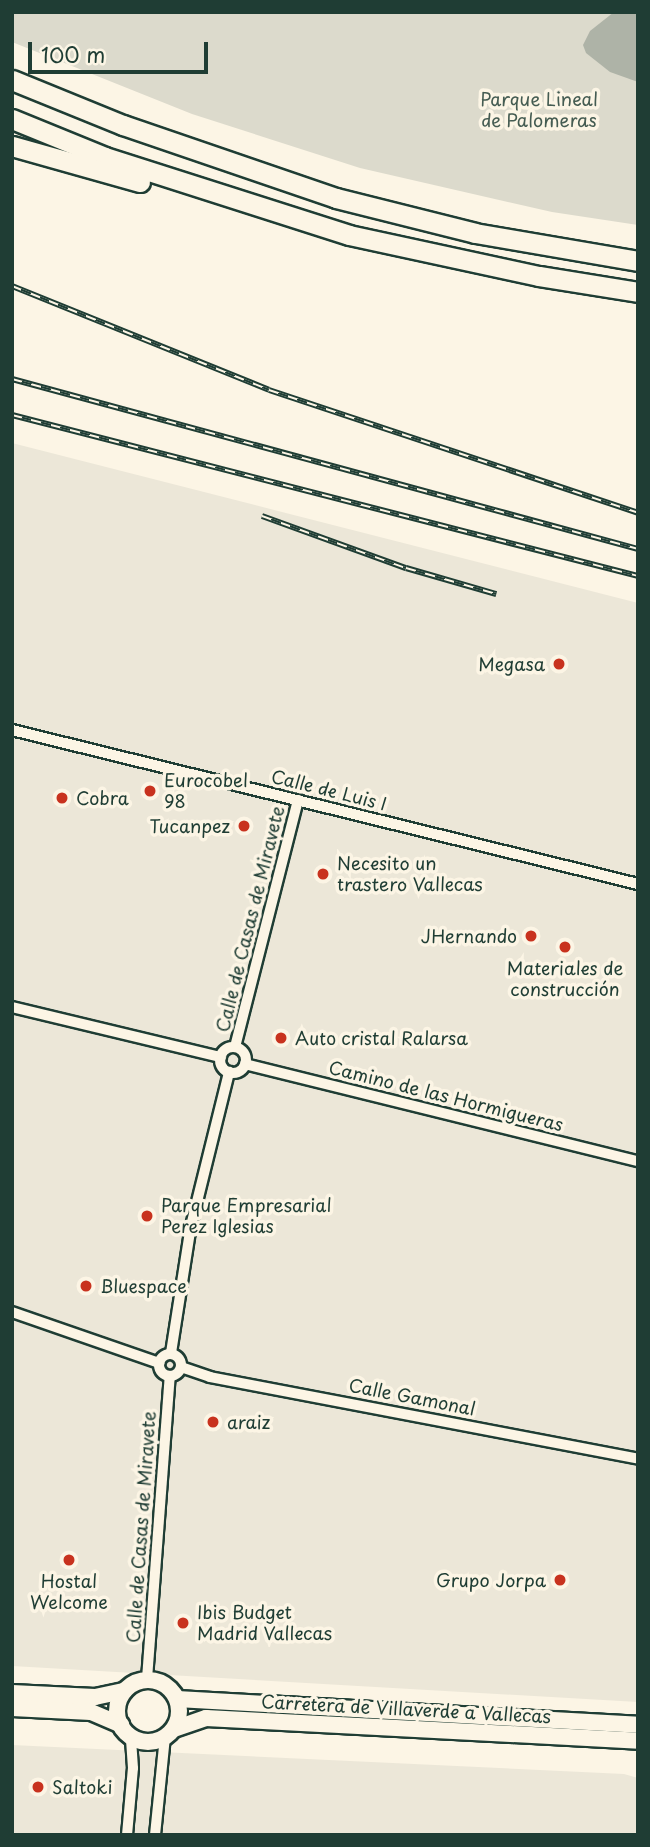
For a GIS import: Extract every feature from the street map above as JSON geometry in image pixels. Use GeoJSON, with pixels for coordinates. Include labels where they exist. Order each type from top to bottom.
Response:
{"type":"FeatureCollection","features":[{"type":"Feature","properties":{"kind":"highway"},"geometry":{"type":"LineString","coordinates":[[12,80],[123,125],[336,198],[475,233],[638,261]]}},
{"type":"Feature","properties":{"kind":"highway"},"geometry":{"type":"LineString","coordinates":[[12,119],[105,157],[250,204],[441,257],[638,292]]}},
{"type":"Feature","properties":{"kind":"highway"},"geometry":{"type":"LineString","coordinates":[[12,146],[193,199],[250,204]]}},
{"type":"Feature","properties":{"kind":"main road"},"geometry":{"type":"LineString","coordinates":[[12,1693],[95,1697],[124,1691],[147,1679],[166,1685],[177,1699],[180,1710],[169,1733],[148,1742],[91,1712],[12,1708]]}},
{"type":"Feature","properties":{"kind":"main road"},"geometry":{"type":"LineString","coordinates":[[124,1691],[117,1708],[126,1731]]}},
{"type":"Feature","properties":{"kind":"main road","name":"Carretera de Villaverde a Vallecas"},"geometry":{"type":"LineString","coordinates":[[177,1699],[638,1725]]}},
{"type":"Feature","properties":{"kind":"main road","name":"Carretera de Villaverde a Vallecas"},"geometry":{"type":"LineString","coordinates":[[169,1733],[206,1718],[638,1741]]}},
{"type":"Feature","properties":{"kind":"street","name":"Calle de Luis I"},"geometry":{"type":"LineString","coordinates":[[12,730],[638,884]]}},
{"type":"Feature","properties":{"kind":"street","name":"Calle de Casas de Miravete"},"geometry":{"type":"LineString","coordinates":[[235,1047],[298,800]]}},
{"type":"Feature","properties":{"kind":"street"},"geometry":{"type":"LineString","coordinates":[[12,1007],[221,1056]]}},
{"type":"Feature","properties":{"kind":"street"},"geometry":{"type":"LineString","coordinates":[[235,1047],[245,1055],[245,1064],[238,1072],[229,1072],[221,1064],[221,1056],[225,1050],[235,1047]]}},
{"type":"Feature","properties":{"kind":"street","name":"Camino de las Hormigueras"},"geometry":{"type":"LineString","coordinates":[[245,1064],[638,1161]]}},
{"type":"Feature","properties":{"kind":"street"},"geometry":{"type":"LineString","coordinates":[[159,1363],[171,1353],[191,1226],[229,1072]]}},
{"type":"Feature","properties":{"kind":"street"},"geometry":{"type":"LineString","coordinates":[[12,1312],[159,1363]]}},
{"type":"Feature","properties":{"kind":"street"},"geometry":{"type":"LineString","coordinates":[[159,1363],[161,1372],[170,1376],[181,1367],[179,1358],[171,1353]]}},
{"type":"Feature","properties":{"kind":"street","name":"Calle Gamonal"},"geometry":{"type":"LineString","coordinates":[[181,1367],[211,1377],[638,1459]]}},
{"type":"Feature","properties":{"kind":"street","name":"Calle de Casas de Miravete"},"geometry":{"type":"LineString","coordinates":[[147,1679],[170,1376]]}},
{"type":"Feature","properties":{"kind":"street"},"geometry":{"type":"LineString","coordinates":[[126,1731],[133,1769],[127,1835]]}},
{"type":"Feature","properties":{"kind":"street"},"geometry":{"type":"LineString","coordinates":[[155,1835],[169,1733]]}},
{"type":"Feature","properties":{"kind":"shaded area"},"geometry":{"type":"Polygon","coordinates":[[[614,12],[638,12],[638,82],[610,72],[586,53],[583,45],[590,31],[614,12]]]}},
{"type":"Feature","properties":{"kind":"shaded area"},"geometry":{"type":"Polygon","coordinates":[[[12,443],[638,603],[638,1702],[12,1666],[12,443]]]}},
{"type":"Feature","properties":{"kind":"shaded area"},"geometry":{"type":"Polygon","coordinates":[[[12,1745],[624,1774],[638,1778],[638,1835],[12,1835],[12,1745]]]}},
{"type":"Feature","properties":{"kind":"green space","name":"Parque Lineal de Palomeras"},"geometry":{"type":"Polygon","coordinates":[[[12,12],[638,12],[638,225],[552,212],[360,168],[192,114],[12,42],[12,12]]]}},
{"type":"Feature","properties":{"kind":"railway"},"geometry":{"type":"LineString","coordinates":[[12,286],[269,390],[638,513]]}},
{"type":"Feature","properties":{"kind":"railway"},"geometry":{"type":"LineString","coordinates":[[12,379],[638,549]]}},
{"type":"Feature","properties":{"kind":"railway"},"geometry":{"type":"LineString","coordinates":[[12,415],[638,576]]}},
{"type":"Feature","properties":{"kind":"railway"},"geometry":{"type":"LineString","coordinates":[[262,516],[406,568],[496,594]]}},
{"type":"Feature","properties":{"kind":"place","name":"Megasa"},"geometry":{"type":"Point","coordinates":[559,664]}},
{"type":"Feature","properties":{"kind":"place","name":"Eurocobel 98"},"geometry":{"type":"Point","coordinates":[150,791]}},
{"type":"Feature","properties":{"kind":"place","name":"Cobra"},"geometry":{"type":"Point","coordinates":[62,798]}},
{"type":"Feature","properties":{"kind":"place","name":"Tucanpez"},"geometry":{"type":"Point","coordinates":[244,826]}},
{"type":"Feature","properties":{"kind":"place","name":"Necesito un trastero Vallecas"},"geometry":{"type":"Point","coordinates":[323,874]}},
{"type":"Feature","properties":{"kind":"place","name":"JHernando"},"geometry":{"type":"Point","coordinates":[531,936]}},
{"type":"Feature","properties":{"kind":"place","name":"Materiales de construcción"},"geometry":{"type":"Point","coordinates":[565,947]}},
{"type":"Feature","properties":{"kind":"place","name":"Auto cristal Ralarsa"},"geometry":{"type":"Point","coordinates":[281,1038]}},
{"type":"Feature","properties":{"kind":"place","name":"Parque Empresarial Perez Iglesias"},"geometry":{"type":"Point","coordinates":[147,1216]}},
{"type":"Feature","properties":{"kind":"place","name":"Bluespace"},"geometry":{"type":"Point","coordinates":[86,1286]}},
{"type":"Feature","properties":{"kind":"place","name":"araiz"},"geometry":{"type":"Point","coordinates":[213,1422]}},
{"type":"Feature","properties":{"kind":"place","name":"Hostal Welcome"},"geometry":{"type":"Point","coordinates":[69,1560]}},
{"type":"Feature","properties":{"kind":"place","name":"Grupo Jorpa"},"geometry":{"type":"Point","coordinates":[560,1580]}},
{"type":"Feature","properties":{"kind":"place","name":"Ibis Budget Madrid Vallecas"},"geometry":{"type":"Point","coordinates":[183,1623]}},
{"type":"Feature","properties":{"kind":"place","name":"Saltoki"},"geometry":{"type":"Point","coordinates":[38,1787]}}]}
